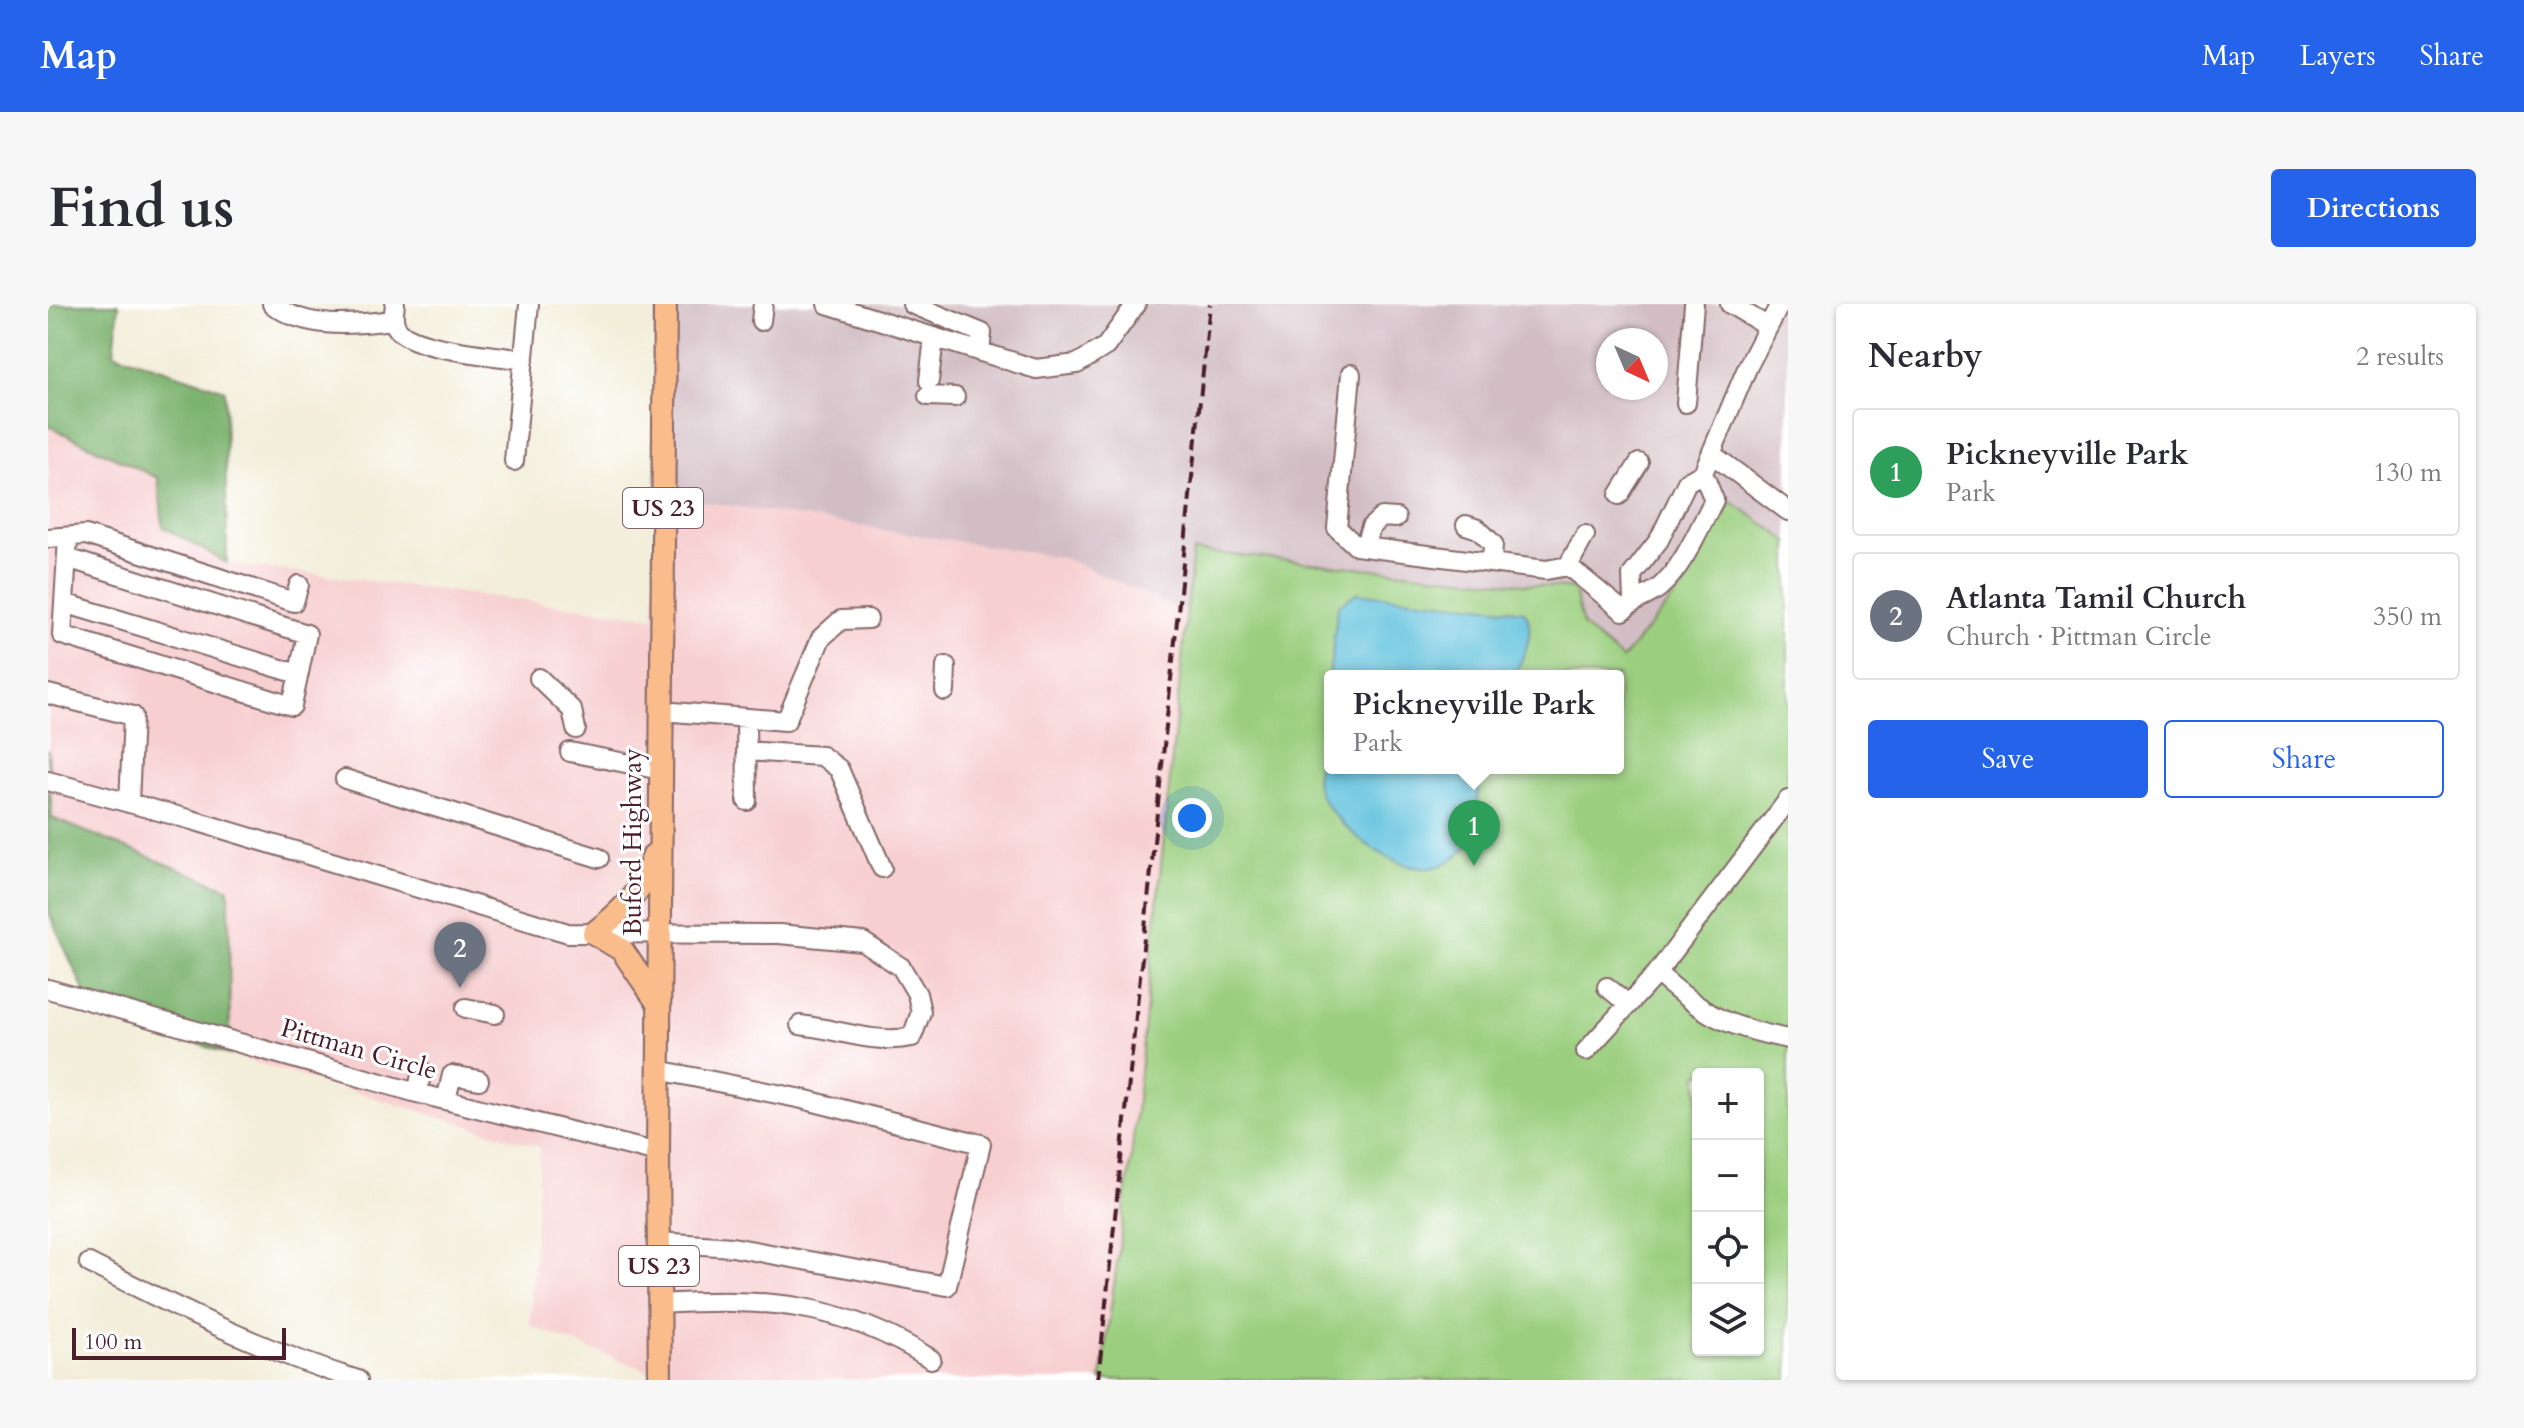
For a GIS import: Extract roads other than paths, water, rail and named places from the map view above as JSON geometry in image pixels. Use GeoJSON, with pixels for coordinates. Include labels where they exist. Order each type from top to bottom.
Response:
{"type":"FeatureCollection","features":[{"type":"Feature","properties":{"kind":"main road","name":"Buford Highway"},"geometry":{"type":"LineString","coordinates":[[660,1380],[658,1070],[665,304]]}},
{"type":"Feature","properties":{"kind":"main road"},"geometry":{"type":"LineString","coordinates":[[659,1004],[622,950],[594,933],[627,908],[641,887],[660,831]]}},
{"type":"Feature","properties":{"kind":"street"},"geometry":{"type":"LineString","coordinates":[[272,304],[289,315],[333,326],[394,312],[397,330],[415,342],[524,360]]}},
{"type":"Feature","properties":{"kind":"street"},"geometry":{"type":"LineString","coordinates":[[514,461],[529,304]]}},
{"type":"Feature","properties":{"kind":"street"},"geometry":{"type":"LineString","coordinates":[[827,304],[1036,369],[1077,364],[1106,346],[1136,304]]}},
{"type":"Feature","properties":{"kind":"street"},"geometry":{"type":"LineString","coordinates":[[895,326],[904,304]]}},
{"type":"Feature","properties":{"kind":"street"},"geometry":{"type":"LineString","coordinates":[[912,304],[982,333],[980,352]]}},
{"type":"Feature","properties":{"kind":"street"},"geometry":{"type":"LineString","coordinates":[[1686,403],[1694,304]]}},
{"type":"Feature","properties":{"kind":"street"},"geometry":{"type":"LineString","coordinates":[[1730,304],[1767,326]]}},
{"type":"Feature","properties":{"kind":"street"},"geometry":{"type":"LineString","coordinates":[[1628,605],[1632,575],[1659,540],[1687,482],[1703,473],[1713,455],[1767,326],[1780,304]]}},
{"type":"Feature","properties":{"kind":"street"},"geometry":{"type":"LineString","coordinates":[[934,337],[928,388],[955,397]]}},
{"type":"Feature","properties":{"kind":"street"},"geometry":{"type":"LineString","coordinates":[[1351,374],[1337,528],[1356,546],[1546,570],[1568,566],[1628,605]]}},
{"type":"Feature","properties":{"kind":"street"},"geometry":{"type":"LineString","coordinates":[[1713,455],[1788,511]]}},
{"type":"Feature","properties":{"kind":"street"},"geometry":{"type":"LineString","coordinates":[[1619,495],[1639,463]]}},
{"type":"Feature","properties":{"kind":"street"},"geometry":{"type":"LineString","coordinates":[[1628,605],[1659,588],[1690,546],[1714,500],[1703,473]]}},
{"type":"Feature","properties":{"kind":"street"},"geometry":{"type":"LineString","coordinates":[[1364,547],[1371,527],[1382,517],[1396,518]]}},
{"type":"Feature","properties":{"kind":"street"},"geometry":{"type":"LineString","coordinates":[[1466,525],[1478,529],[1493,544],[1492,562]]}},
{"type":"Feature","properties":{"kind":"street"},"geometry":{"type":"LineString","coordinates":[[48,538],[86,535],[294,602],[299,585]]}},
{"type":"Feature","properties":{"kind":"street"},"geometry":{"type":"LineString","coordinates":[[1568,566],[1585,535]]}},
{"type":"Feature","properties":{"kind":"street"},"geometry":{"type":"LineString","coordinates":[[67,558],[307,634],[292,706],[62,635],[68,538]]}},
{"type":"Feature","properties":{"kind":"street"},"geometry":{"type":"LineString","coordinates":[[64,603],[298,674]]}},
{"type":"Feature","properties":{"kind":"street"},"geometry":{"type":"LineString","coordinates":[[661,711],[786,721],[821,638],[841,620],[868,619]]}},
{"type":"Feature","properties":{"kind":"street"},"geometry":{"type":"LineString","coordinates":[[945,691],[946,666]]}},
{"type":"Feature","properties":{"kind":"street"},"geometry":{"type":"LineString","coordinates":[[539,678],[572,710],[576,729]]}},
{"type":"Feature","properties":{"kind":"street"},"geometry":{"type":"LineString","coordinates":[[48,694],[133,716],[129,803]]}},
{"type":"Feature","properties":{"kind":"street"},"geometry":{"type":"LineString","coordinates":[[746,718],[747,801]]}},
{"type":"Feature","properties":{"kind":"street"},"geometry":{"type":"LineString","coordinates":[[746,751],[822,756],[839,769],[882,868]]}},
{"type":"Feature","properties":{"kind":"street"},"geometry":{"type":"LineString","coordinates":[[570,752],[661,770]]}},
{"type":"Feature","properties":{"kind":"street"},"geometry":{"type":"LineString","coordinates":[[345,779],[599,858]]}},
{"type":"Feature","properties":{"kind":"street"},"geometry":{"type":"LineString","coordinates":[[48,781],[568,933],[779,934],[863,942],[901,967],[917,994],[921,1012],[912,1037],[891,1042],[840,1029],[800,1025]]}},
{"type":"Feature","properties":{"kind":"street"},"geometry":{"type":"LineString","coordinates":[[1586,1051],[1657,973],[1782,821],[1788,800]]}},
{"type":"Feature","properties":{"kind":"street"},"geometry":{"type":"LineString","coordinates":[[1657,973],[1691,1004],[1714,1019],[1737,1028],[1788,1039]]}},
{"type":"Feature","properties":{"kind":"street"},"geometry":{"type":"LineString","coordinates":[[1607,987],[1628,1004]]}},
{"type":"Feature","properties":{"kind":"street","name":"Pittman Circle"},"geometry":{"type":"LineString","coordinates":[[48,989],[417,1093],[658,1153]]}},
{"type":"Feature","properties":{"kind":"street"},"geometry":{"type":"LineString","coordinates":[[466,1008],[495,1014]]}},
{"type":"Feature","properties":{"kind":"street"},"geometry":{"type":"LineString","coordinates":[[658,1070],[802,1099],[981,1144],[947,1286],[732,1247],[659,1242]]}},
{"type":"Feature","properties":{"kind":"street"},"geometry":{"type":"LineString","coordinates":[[417,1093],[422,1071]]}},
{"type":"Feature","properties":{"kind":"street"},"geometry":{"type":"LineString","coordinates":[[446,1100],[452,1075],[479,1080]]}},
{"type":"Feature","properties":{"kind":"street"},"geometry":{"type":"LineString","coordinates":[[89,1263],[187,1313],[289,1358],[358,1380]]}},
{"type":"Feature","properties":{"kind":"street"},"geometry":{"type":"LineString","coordinates":[[659,1304],[719,1300],[808,1306],[900,1340],[931,1359]]}},
{"type":"Feature","properties":{"kind":"water"},"geometry":{"type":"Polygon","coordinates":[[[1356,593],[1524,611],[1529,626],[1528,644],[1516,670],[1330,670],[1338,606],[1356,593]]]}},
{"type":"Feature","properties":{"kind":"water"},"geometry":{"type":"Polygon","coordinates":[[[1324,718],[1324,774],[1478,774],[1480,781],[1472,843],[1452,859],[1435,867],[1413,867],[1396,861],[1378,852],[1345,826],[1322,796],[1316,782],[1324,718]]]}},
{"type":"Feature","properties":{"kind":"railway"},"geometry":{"type":"LineString","coordinates":[[1098,1380],[1210,304]]}},
{"type":"Feature","properties":{"kind":"place","name":"Pickneyville Park"},"geometry":{"type":"Point","coordinates":[1474,866]}},
{"type":"Feature","properties":{"kind":"place","name":"Atlanta Tamil Church"},"geometry":{"type":"Point","coordinates":[460,988]}}]}
